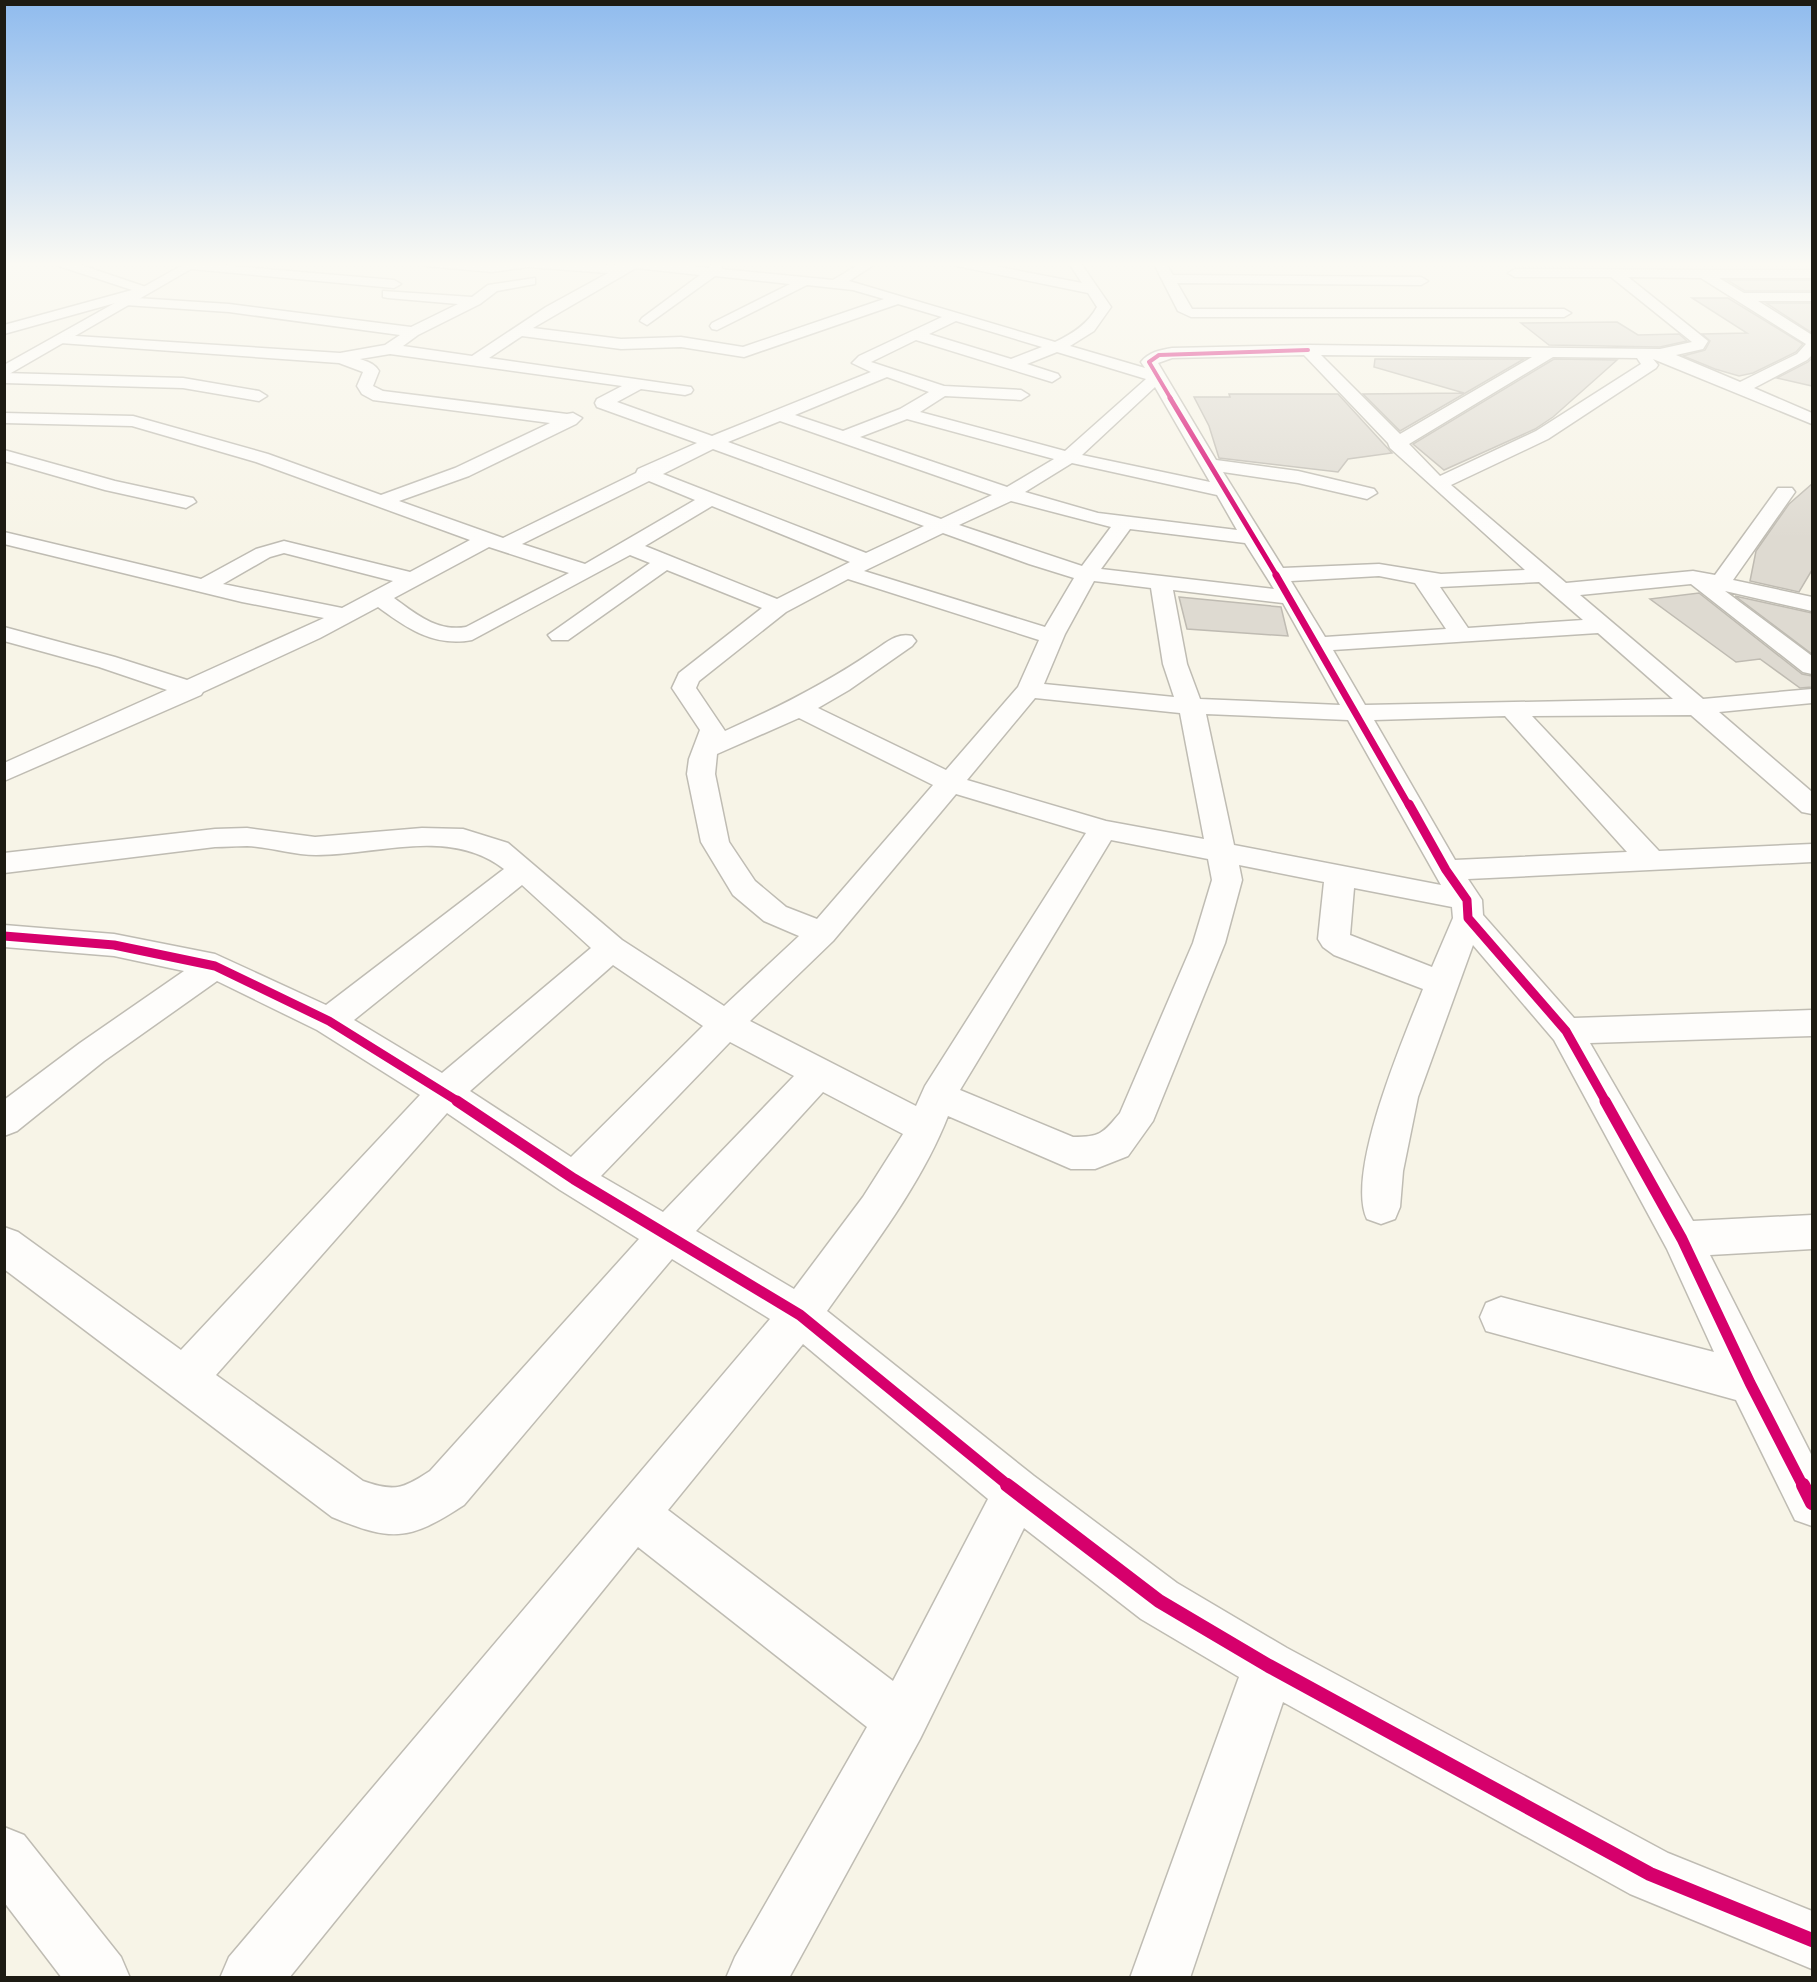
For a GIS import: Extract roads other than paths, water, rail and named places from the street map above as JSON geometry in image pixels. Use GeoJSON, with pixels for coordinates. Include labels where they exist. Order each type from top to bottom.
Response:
{"type":"FeatureCollection","features":[{"type":"Feature","properties":{"kind":"street"},"geometry":{"type":"LineString","coordinates":[[4,372],[34,354]]}},
{"type":"Feature","properties":{"kind":"street"},"geometry":{"type":"LineString","coordinates":[[133,422],[183,383],[226,354]]}},
{"type":"Feature","properties":{"kind":"street"},"geometry":{"type":"LineString","coordinates":[[293,354],[340,358],[366,366],[371,371],[365,386],[368,391],[379,396],[570,420]]}},
{"type":"Feature","properties":{"kind":"street"},"geometry":{"type":"LineString","coordinates":[[340,358],[359,354]]}},
{"type":"Feature","properties":{"kind":"street"},"geometry":{"type":"LineString","coordinates":[[428,354],[685,390]]}},
{"type":"Feature","properties":{"kind":"street"},"geometry":{"type":"LineString","coordinates":[[474,361],[484,354]]}},
{"type":"Feature","properties":{"kind":"street"},"geometry":{"type":"LineString","coordinates":[[874,354],[860,361],[942,391],[1021,395]]}},
{"type":"Feature","properties":{"kind":"street"},"geometry":{"type":"LineString","coordinates":[[977,354],[1052,377]]}},
{"type":"Feature","properties":{"kind":"street"},"geometry":{"type":"LineString","coordinates":[[1011,365],[1034,354]]}},
{"type":"Feature","properties":{"kind":"street"},"geometry":{"type":"LineString","coordinates":[[1075,354],[1157,377]]}},
{"type":"Feature","properties":{"kind":"street"},"geometry":{"type":"LineString","coordinates":[[1174,354],[1159,355],[1149,362],[1219,478],[1252,538],[1318,644],[1467,909],[1566,1031],[1682,1239],[1750,1383],[1812,1503]]}},
{"type":"Feature","properties":{"kind":"street"},"geometry":{"type":"LineString","coordinates":[[1312,354],[1396,444],[1438,484],[1812,806]]}},
{"type":"Feature","properties":{"kind":"street"},"geometry":{"type":"LineString","coordinates":[[1523,354],[1579,354]]}},
{"type":"Feature","properties":{"kind":"street"},"geometry":{"type":"LineString","coordinates":[[1438,484],[1542,435],[1646,368],[1650,365],[1651,354]]}},
{"type":"Feature","properties":{"kind":"street"},"geometry":{"type":"LineString","coordinates":[[1652,354],[1812,419]]}},
{"type":"Feature","properties":{"kind":"street"},"geometry":{"type":"LineString","coordinates":[[1740,389],[1804,354]]}},
{"type":"Feature","properties":{"kind":"street"},"geometry":{"type":"LineString","coordinates":[[1396,444],[1548,355]]}},
{"type":"Feature","properties":{"kind":"street"},"geometry":{"type":"LineString","coordinates":[[970,431],[1021,395],[1089,359]]}},
{"type":"Feature","properties":{"kind":"street"},"geometry":{"type":"LineString","coordinates":[[4,773],[192,690],[345,615],[412,579],[713,442],[886,372]]}},
{"type":"Feature","properties":{"kind":"street"},"geometry":{"type":"LineString","coordinates":[[822,933],[775,914],[744,888],[716,842],[701,774],[713,730],[684,688],[684,684],[688,678],[778,607],[856,566],[1009,494],[1068,458],[1157,377]]}},
{"type":"Feature","properties":{"kind":"street"},"geometry":{"type":"LineString","coordinates":[[4,378],[183,383],[259,396]]}},
{"type":"Feature","properties":{"kind":"street"},"geometry":{"type":"LineString","coordinates":[[382,501],[462,472],[570,420],[639,383]]}},
{"type":"Feature","properties":{"kind":"street"},"geometry":{"type":"LineString","coordinates":[[843,437],[906,413],[942,391]]}},
{"type":"Feature","properties":{"kind":"street"},"geometry":{"type":"LineString","coordinates":[[603,403],[1036,560],[1085,574],[1161,582],[1284,586],[1379,570],[1396,571],[1423,579],[1441,581],[1544,575]]}},
{"type":"Feature","properties":{"kind":"street"},"geometry":{"type":"LineString","coordinates":[[906,413],[1068,458],[1173,482],[1219,478],[1298,477],[1367,493]]}},
{"type":"Feature","properties":{"kind":"street"},"geometry":{"type":"LineString","coordinates":[[779,415],[1009,494],[1123,524],[1252,538]]}},
{"type":"Feature","properties":{"kind":"street"},"geometry":{"type":"LineString","coordinates":[[4,418],[133,422],[262,458],[587,572]]}},
{"type":"Feature","properties":{"kind":"street"},"geometry":{"type":"LineString","coordinates":[[4,455],[36,462],[112,486],[186,502]]}},
{"type":"Feature","properties":{"kind":"street"},"geometry":{"type":"LineString","coordinates":[[645,473],[710,499],[856,566],[1052,637]]}},
{"type":"Feature","properties":{"kind":"street"},"geometry":{"type":"LineString","coordinates":[[1720,583],[1785,492]]}},
{"type":"Feature","properties":{"kind":"street"},"geometry":{"type":"LineString","coordinates":[[379,597],[426,629],[439,635],[458,637],[495,622],[587,572],[710,499]]}},
{"type":"Feature","properties":{"kind":"street"},"geometry":{"type":"LineString","coordinates":[[574,1179],[726,1024],[822,933],[1029,690],[1042,666],[1052,637],[1085,574],[1123,524]]}},
{"type":"Feature","properties":{"kind":"street"},"geometry":{"type":"LineString","coordinates":[[4,538],[203,586],[345,615]]}},
{"type":"Feature","properties":{"kind":"street"},"geometry":{"type":"LineString","coordinates":[[203,586],[263,553],[284,547],[412,579]]}},
{"type":"Feature","properties":{"kind":"street"},"geometry":{"type":"LineString","coordinates":[[629,547],[778,607]]}},
{"type":"Feature","properties":{"kind":"street"},"geometry":{"type":"LineString","coordinates":[[560,635],[665,562]]}},
{"type":"Feature","properties":{"kind":"street"},"geometry":{"type":"LineString","coordinates":[[1562,590],[1693,577],[1812,604]]}},
{"type":"Feature","properties":{"kind":"street"},"geometry":{"type":"LineString","coordinates":[[1693,577],[1812,667]]}},
{"type":"Feature","properties":{"kind":"street"},"geometry":{"type":"LineString","coordinates":[[1423,579],[1462,635]]}},
{"type":"Feature","properties":{"kind":"street"},"geometry":{"type":"LineString","coordinates":[[938,1096],[1071,1153],[1095,1153],[1115,1145],[1135,1121],[1209,943],[1227,880],[1190,706],[1175,664],[1165,619],[1161,582]]}},
{"type":"Feature","properties":{"kind":"street"},"geometry":{"type":"LineString","coordinates":[[1318,644],[1604,626]]}},
{"type":"Feature","properties":{"kind":"street"},"geometry":{"type":"LineString","coordinates":[[4,634],[107,662],[192,690]]}},
{"type":"Feature","properties":{"kind":"street"},"geometry":{"type":"LineString","coordinates":[[707,749],[799,708],[840,685],[904,641]]}},
{"type":"Feature","properties":{"kind":"street"},"geometry":{"type":"LineString","coordinates":[[1029,690],[1190,706],[1356,713],[1575,707],[1695,707],[1812,696]]}},
{"type":"Feature","properties":{"kind":"street"},"geometry":{"type":"LineString","coordinates":[[799,708],[950,783],[1103,829],[1340,876],[1467,909]]}},
{"type":"Feature","properties":{"kind":"street"},"geometry":{"type":"LineString","coordinates":[[1513,710],[1651,860]]}},
{"type":"Feature","properties":{"kind":"street"},"geometry":{"type":"LineString","coordinates":[[250,1977],[800,1315],[871,1216],[926,1129],[938,1096],[1103,829]]}},
{"type":"Feature","properties":{"kind":"street"},"geometry":{"type":"LineString","coordinates":[[4,864],[215,838],[247,837],[315,846],[422,837],[463,838],[498,850],[523,869],[611,948],[726,1024],[926,1129]]}},
{"type":"Feature","properties":{"kind":"street"},"geometry":{"type":"LineString","coordinates":[[1446,870],[1812,853]]}},
{"type":"Feature","properties":{"kind":"street"},"geometry":{"type":"LineString","coordinates":[[329,1021],[523,869]]}},
{"type":"Feature","properties":{"kind":"street"},"geometry":{"type":"LineString","coordinates":[[1340,876],[1334,939],[1345,947],[1443,984]]}},
{"type":"Feature","properties":{"kind":"street"},"geometry":{"type":"LineString","coordinates":[[1381,1207],[1381,1174],[1408,1074],[1443,984],[1467,909]]}},
{"type":"Feature","properties":{"kind":"street"},"geometry":{"type":"LineString","coordinates":[[4,936],[114,945],[215,966],[329,1021],[444,1092],[574,1179],[800,1315],[1017,1493],[1159,1601],[1269,1666],[1650,1874],[1812,1940]]}},
{"type":"Feature","properties":{"kind":"street"},"geometry":{"type":"LineString","coordinates":[[185,1378],[444,1092],[611,948]]}},
{"type":"Feature","properties":{"kind":"street"},"geometry":{"type":"LineString","coordinates":[[4,1120],[92,1052],[215,966]]}},
{"type":"Feature","properties":{"kind":"street"},"geometry":{"type":"LineString","coordinates":[[1566,1031],[1812,1023]]}},
{"type":"Feature","properties":{"kind":"street"},"geometry":{"type":"LineString","coordinates":[[4,1245],[349,1500],[388,1514],[413,1511],[447,1488],[668,1234],[819,1073]]}},
{"type":"Feature","properties":{"kind":"street"},"geometry":{"type":"LineString","coordinates":[[1682,1239],[1812,1232]]}},
{"type":"Feature","properties":{"kind":"street"},"geometry":{"type":"LineString","coordinates":[[1500,1317],[1750,1383]]}},
{"type":"Feature","properties":{"kind":"street"},"geometry":{"type":"LineString","coordinates":[[756,1977],[901,1720],[1017,1493]]}},
{"type":"Feature","properties":{"kind":"street"},"geometry":{"type":"LineString","coordinates":[[635,1514],[901,1720]]}},
{"type":"Feature","properties":{"kind":"street"},"geometry":{"type":"LineString","coordinates":[[1160,1977],[1269,1666]]}},
{"type":"Feature","properties":{"kind":"street"},"geometry":{"type":"LineString","coordinates":[[4,1855],[100,1977]]}}]}
